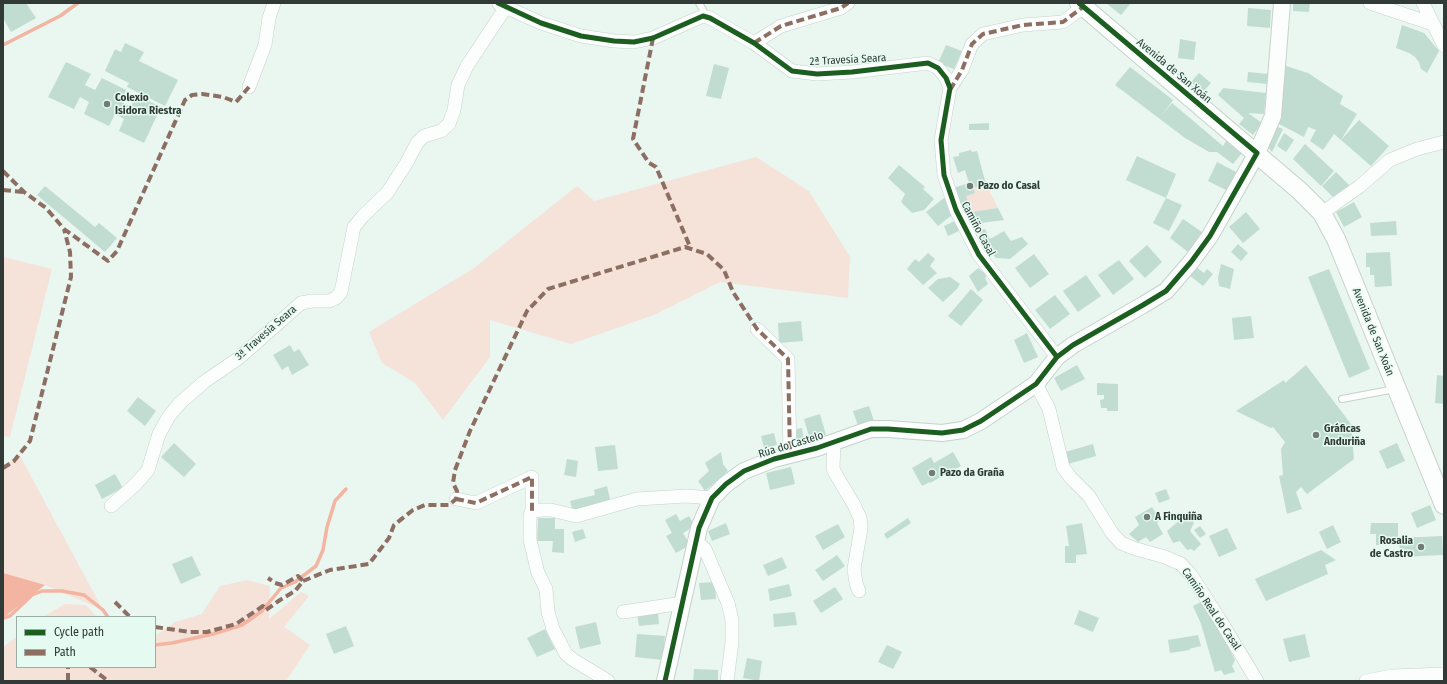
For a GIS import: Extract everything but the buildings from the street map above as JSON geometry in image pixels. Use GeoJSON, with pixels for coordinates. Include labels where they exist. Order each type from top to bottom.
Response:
{"type":"FeatureCollection","features":[{"type":"Feature","properties":{"kind":"main road","name":"Avenida de San Xoán"},"geometry":{"type":"LineString","coordinates":[[1081,5],[1300,191],[1322,213],[1336,239],[1444,505]]}},
{"type":"Feature","properties":{"kind":"street"},"geometry":{"type":"LineString","coordinates":[[249,87],[265,45],[268,18],[274,3]]}},
{"type":"Feature","properties":{"kind":"street"},"geometry":{"type":"LineString","coordinates":[[754,42],[781,26],[841,8],[848,3]]}},
{"type":"Feature","properties":{"kind":"street","name":"Rúa do Castelo"},"geometry":{"type":"LineString","coordinates":[[665,681],[699,528],[712,498],[726,484],[744,471],[774,459],[834,442],[871,429],[942,433],[963,430],[981,421],[1036,384],[1057,357],[1073,344],[1166,291],[1191,262],[1210,236],[1238,184],[1257,154],[1273,116],[1282,3]]}},
{"type":"Feature","properties":{"kind":"street"},"geometry":{"type":"LineString","coordinates":[[1370,3],[1433,24]]}},
{"type":"Feature","properties":{"kind":"street"},"geometry":{"type":"LineString","coordinates":[[1423,3],[1444,46]]}},
{"type":"Feature","properties":{"kind":"street"},"geometry":{"type":"LineString","coordinates":[[502,5],[541,23],[581,36],[614,41],[634,42],[653,38],[703,16]]}},
{"type":"Feature","properties":{"kind":"street","name":"3ª Travesía Seara"},"geometry":{"type":"LineString","coordinates":[[111,506],[136,484],[148,470],[159,434],[169,416],[180,403],[204,382],[239,358],[301,303],[312,301],[329,301],[336,298],[340,292],[354,227],[362,216],[387,193],[406,164],[417,143],[424,136],[441,131],[449,124],[454,110],[458,85],[467,66],[502,5]]}},
{"type":"Feature","properties":{"kind":"street"},"geometry":{"type":"LineString","coordinates":[[950,88],[962,70],[972,44],[983,34],[1023,24],[1063,22],[1081,5]]}},
{"type":"Feature","properties":{"kind":"street","name":"2ª Travesía Seara"},"geometry":{"type":"LineString","coordinates":[[703,16],[710,18],[754,42],[792,71],[810,73],[852,72],[928,63],[938,68],[946,78],[950,88]]}},
{"type":"Feature","properties":{"kind":"street","name":"Camiño Casal"},"geometry":{"type":"LineString","coordinates":[[950,88],[941,140],[944,175],[956,210],[979,256],[1057,357]]}},
{"type":"Feature","properties":{"kind":"street"},"geometry":{"type":"LineString","coordinates":[[1322,213],[1360,186],[1390,160],[1417,149],[1444,142]]}},
{"type":"Feature","properties":{"kind":"street"},"geometry":{"type":"LineString","coordinates":[[757,329],[788,359],[790,455]]}},
{"type":"Feature","properties":{"kind":"street","name":"Camiño Real do Casal"},"geometry":{"type":"LineString","coordinates":[[1036,384],[1049,409],[1063,467],[1070,477],[1089,496],[1112,533],[1121,543],[1132,548],[1151,552],[1181,564],[1191,575],[1257,681]]}},
{"type":"Feature","properties":{"kind":"street"},"geometry":{"type":"LineString","coordinates":[[834,442],[833,468],[835,474],[854,505],[860,518],[861,528],[854,569],[859,591]]}},
{"type":"Feature","properties":{"kind":"street"},"geometry":{"type":"LineString","coordinates":[[456,499],[476,503],[532,478],[530,540],[538,573],[546,589],[548,612],[553,630],[566,654],[608,681]]}},
{"type":"Feature","properties":{"kind":"street"},"geometry":{"type":"LineString","coordinates":[[532,511],[551,510],[576,516],[637,499],[686,496],[712,498]]}},
{"type":"Feature","properties":{"kind":"street"},"geometry":{"type":"LineString","coordinates":[[696,541],[705,549],[728,603],[732,620],[732,642],[727,681]]}},
{"type":"Feature","properties":{"kind":"street"},"geometry":{"type":"LineString","coordinates":[[623,612],[683,602]]}},
{"type":"Feature","properties":{"kind":"street"},"geometry":{"type":"LineString","coordinates":[[1366,681],[1392,676],[1439,674]]}},
{"type":"Feature","properties":{"kind":"lane"},"geometry":{"type":"LineString","coordinates":[[699,3],[703,10],[703,16]]}},
{"type":"Feature","properties":{"kind":"lane"},"geometry":{"type":"LineString","coordinates":[[1342,399],[1396,388]]}},
{"type":"Feature","properties":{"kind":"shaded area"},"geometry":{"type":"Polygon","coordinates":[[[756,157],[809,191],[850,257],[848,298],[720,282],[654,315],[571,344],[490,320],[490,357],[443,420],[415,383],[382,363],[369,332],[474,268],[577,186],[594,201],[756,157]]]}},
{"type":"Feature","properties":{"kind":"shaded area"},"geometry":{"type":"Polygon","coordinates":[[[986,184],[998,208],[972,212],[966,196],[973,188],[986,184]]]}},
{"type":"Feature","properties":{"kind":"shaded area"},"geometry":{"type":"Polygon","coordinates":[[[3,257],[52,269],[10,437],[3,436],[3,257]]]}},
{"type":"Feature","properties":{"kind":"shaded area"},"geometry":{"type":"Polygon","coordinates":[[[19,454],[103,610],[45,585],[3,618],[3,468],[19,454]]]}},
{"type":"Feature","properties":{"kind":"shaded area"},"geometry":{"type":"Polygon","coordinates":[[[3,573],[45,585],[3,618],[3,573]]]}},
{"type":"Feature","properties":{"kind":"shaded area"},"geometry":{"type":"Polygon","coordinates":[[[247,580],[270,586],[269,619],[301,592],[309,596],[284,627],[310,645],[286,681],[3,681],[3,647],[16,638],[16,668],[156,668],[156,635],[175,622],[202,614],[220,586],[247,580]]]}},
{"type":"Feature","properties":{"kind":"shaded area"},"geometry":{"type":"Polygon","coordinates":[[[65,604],[86,605],[96,616],[45,616],[65,604]]]}},
{"type":"Feature","properties":{"kind":"waterway"},"geometry":{"type":"LineString","coordinates":[[3,45],[60,16],[78,3]]}},
{"type":"Feature","properties":{"kind":"waterway"},"geometry":{"type":"LineString","coordinates":[[156,645],[213,634],[242,625],[262,611],[281,588],[295,582],[316,566],[323,550],[327,527],[335,501],[346,489]]}},
{"type":"Feature","properties":{"kind":"waterway"},"geometry":{"type":"LineString","coordinates":[[3,618],[10,616],[32,595],[42,591],[62,591],[84,595],[103,610],[107,616]]}},
{"type":"Feature","properties":{"kind":"marked path"},"geometry":{"type":"LineString","coordinates":[[754,43],[781,26],[841,8],[848,3]]}},
{"type":"Feature","properties":{"kind":"marked path"},"geometry":{"type":"LineString","coordinates":[[950,90],[962,70],[972,44],[983,34],[1023,25],[1063,22],[1083,7]]}},
{"type":"Feature","properties":{"kind":"marked path"},"geometry":{"type":"LineString","coordinates":[[653,38],[633,139],[649,163],[656,167],[691,249]]}},
{"type":"Feature","properties":{"kind":"marked path"},"geometry":{"type":"LineString","coordinates":[[3,171],[24,192],[46,208],[64,229],[108,261],[117,251],[185,100],[192,95],[202,94],[223,97],[236,102],[249,87]]}},
{"type":"Feature","properties":{"kind":"marked path"},"geometry":{"type":"LineString","coordinates":[[3,190],[24,192]]}},
{"type":"Feature","properties":{"kind":"marked path"},"geometry":{"type":"LineString","coordinates":[[3,468],[14,461],[30,441],[71,277],[70,252],[64,229]]}},
{"type":"Feature","properties":{"kind":"marked path"},"geometry":{"type":"LineString","coordinates":[[303,581],[330,570],[369,564],[389,538],[394,525],[413,510],[425,505],[449,505],[456,499],[457,491],[453,483],[455,470],[470,431],[527,311],[548,289],[685,247],[707,254],[724,270],[733,292],[757,329],[788,359],[790,455]]}},
{"type":"Feature","properties":{"kind":"marked path"},"geometry":{"type":"LineString","coordinates":[[456,499],[476,503],[532,477],[532,511]]}},
{"type":"Feature","properties":{"kind":"marked path"},"geometry":{"type":"LineString","coordinates":[[156,627],[190,632],[207,632],[236,624],[263,606],[266,610],[295,591],[303,581],[298,576],[282,585],[275,583],[268,578]]}},
{"type":"Feature","properties":{"kind":"marked path"},"geometry":{"type":"LineString","coordinates":[[115,602],[129,616]]}},
{"type":"Feature","properties":{"kind":"marked path"},"geometry":{"type":"LineString","coordinates":[[68,668],[68,681]]}},
{"type":"Feature","properties":{"kind":"marked path"},"geometry":{"type":"LineString","coordinates":[[91,668],[108,681]]}},
{"type":"Feature","properties":{"kind":"cycle path"},"geometry":{"type":"LineString","coordinates":[[498,3],[541,23],[581,36],[614,41],[634,42],[653,38],[703,16],[710,18],[754,43],[792,71],[817,74],[852,72],[928,63],[938,68],[946,78],[950,88],[941,140],[944,175],[956,210],[979,255],[1057,357]]}},
{"type":"Feature","properties":{"kind":"cycle path"},"geometry":{"type":"LineString","coordinates":[[665,681],[699,528],[712,498],[726,484],[744,471],[774,459],[817,448],[871,429],[942,433],[963,430],[981,421],[1036,384],[1057,357],[1073,345],[1166,291],[1191,262],[1210,236],[1257,153],[1079,3]]}},
{"type":"Feature","properties":{"kind":"place","name":"Colexio Isidora Riestra"},"geometry":{"type":"Point","coordinates":[107,104]}},
{"type":"Feature","properties":{"kind":"place","name":"Pazo do Casal"},"geometry":{"type":"Point","coordinates":[970,186]}},
{"type":"Feature","properties":{"kind":"place","name":"Gráficas Anduriña"},"geometry":{"type":"Point","coordinates":[1316,435]}},
{"type":"Feature","properties":{"kind":"place","name":"Pazo da Graña"},"geometry":{"type":"Point","coordinates":[932,473]}},
{"type":"Feature","properties":{"kind":"place","name":"A Finquiña"},"geometry":{"type":"Point","coordinates":[1147,517]}},
{"type":"Feature","properties":{"kind":"place","name":"Rosalia de Castro"},"geometry":{"type":"Point","coordinates":[1421,547]}}]}
